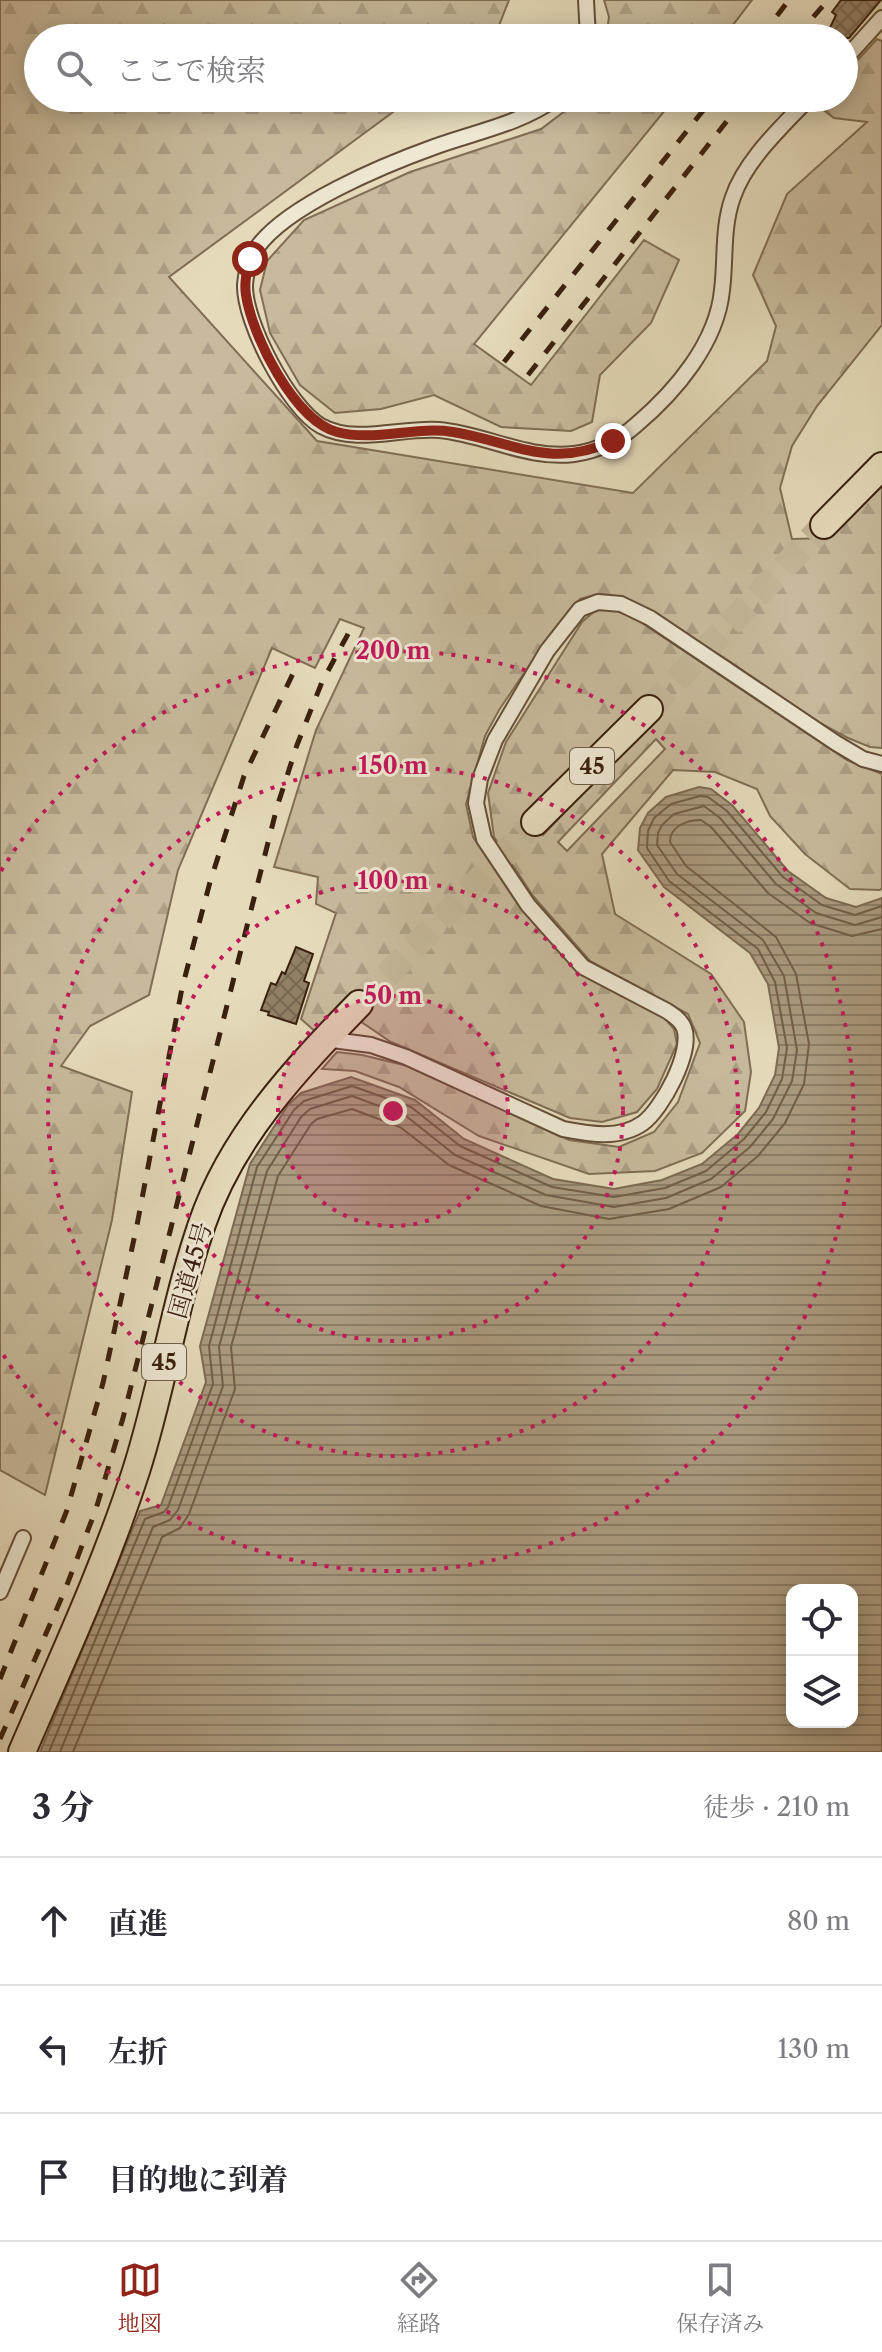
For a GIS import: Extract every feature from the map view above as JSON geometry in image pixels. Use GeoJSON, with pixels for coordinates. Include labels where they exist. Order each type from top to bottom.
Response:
{"type":"FeatureCollection","features":[{"type":"Feature","properties":{"kind":"highway"},"geometry":{"type":"LineString","coordinates":[[824,525],[882,466]]}},
{"type":"Feature","properties":{"kind":"highway","name":"45"},"geometry":{"type":"LineString","coordinates":[[535,822],[649,709]]}},
{"type":"Feature","properties":{"kind":"highway","name":"国道45号"},"geometry":{"type":"LineString","coordinates":[[22,1752],[116,1531],[137,1467],[188,1269],[216,1189],[252,1126],[325,1039],[359,1004]]}},
{"type":"Feature","properties":{"kind":"street"},"geometry":{"type":"LineString","coordinates":[[586,0],[587,24]]}},
{"type":"Feature","properties":{"kind":"street"},"geometry":{"type":"LineString","coordinates":[[858,45],[882,18]]}},
{"type":"Feature","properties":{"kind":"street"},"geometry":{"type":"LineString","coordinates":[[532,112],[434,147],[339,190],[281,223],[256,249],[250,259],[245,283],[250,311],[291,396],[320,425],[350,434],[441,430],[551,455],[593,450],[624,434],[671,390],[697,357],[709,335],[718,316],[722,294],[725,236],[732,198],[740,180],[757,157],[797,112]]}},
{"type":"Feature","properties":{"kind":"street"},"geometry":{"type":"LineString","coordinates":[[325,1039],[371,1045],[406,1057],[563,1129],[591,1135],[616,1134],[642,1124],[663,1102],[680,1063],[685,1029],[667,1011],[583,967],[528,905],[484,839],[476,803],[480,779],[495,740],[547,651],[580,609],[598,602],[621,604],[650,618],[836,743],[863,759],[882,764]]}},
{"type":"Feature","properties":{"kind":"street"},"geometry":{"type":"LineString","coordinates":[[0,1592],[23,1538]]}},
{"type":"Feature","properties":{"kind":"green space"},"geometry":{"type":"Polygon","coordinates":[[[0,0],[509,0],[500,24],[24,24],[24,112],[393,112],[169,277],[317,441],[633,493],[767,361],[776,326],[753,275],[787,194],[867,122],[834,118],[826,112],[858,112],[858,60],[877,39],[882,41],[882,325],[817,406],[792,446],[780,488],[792,539],[829,538],[882,484],[882,748],[870,747],[820,723],[726,659],[624,597],[599,594],[580,599],[541,648],[499,710],[485,736],[466,804],[473,837],[522,910],[580,972],[659,1012],[674,1029],[677,1044],[657,1089],[637,1112],[602,1122],[570,1118],[391,1042],[360,1021],[372,1009],[352,993],[317,1033],[301,1019],[336,913],[316,904],[318,877],[274,867],[316,730],[364,628],[340,619],[315,668],[272,648],[178,870],[149,995],[90,1026],[61,1066],[132,1092],[112,1220],[45,1495],[0,1470],[0,0]]]}},
{"type":"Feature","properties":{"kind":"green space"},"geometry":{"type":"Polygon","coordinates":[[[604,0],[752,0],[734,24],[608,24],[604,0]]]}},
{"type":"Feature","properties":{"kind":"green space"},"geometry":{"type":"Polygon","coordinates":[[[563,112],[664,112],[474,344],[531,385],[644,240],[679,260],[651,323],[600,375],[592,422],[571,431],[501,427],[434,395],[381,409],[335,413],[300,385],[270,333],[260,290],[267,261],[304,220],[410,172],[541,129],[563,112]]]}},
{"type":"Feature","properties":{"kind":"green space"},"geometry":{"type":"Polygon","coordinates":[[[597,609],[621,609],[847,760],[882,774],[880,890],[850,889],[805,854],[770,816],[757,789],[715,772],[673,770],[602,854],[615,914],[711,974],[744,1022],[751,1072],[745,1111],[702,1153],[655,1171],[589,1174],[479,1136],[399,1087],[355,1071],[322,1069],[337,1052],[416,1068],[569,1140],[619,1147],[654,1132],[678,1102],[700,1043],[688,1014],[590,961],[533,896],[494,837],[488,793],[506,742],[582,622],[597,609]],[[657,715],[528,820],[543,835],[657,715]],[[656,739],[558,842],[567,851],[665,749],[656,739]]]}},
{"type":"Feature","properties":{"kind":"water"},"geometry":{"type":"Polygon","coordinates":[[[699,787],[711,789],[732,805],[788,871],[826,898],[856,907],[882,898],[882,1752],[40,1752],[140,1511],[161,1505],[206,1382],[200,1346],[250,1164],[288,1105],[301,1093],[351,1077],[415,1100],[464,1139],[553,1179],[614,1189],[662,1180],[702,1164],[738,1134],[759,1108],[775,1075],[779,1048],[768,984],[750,953],[664,887],[638,850],[640,828],[648,813],[666,797],[699,787]]]}},
{"type":"Feature","properties":{"kind":"building"},"geometry":{"type":"Polygon","coordinates":[[[841,0],[881,0],[858,27],[858,24],[832,24],[836,15],[832,12],[841,0]]]}},
{"type":"Feature","properties":{"kind":"building"},"geometry":{"type":"Polygon","coordinates":[[[296,947],[313,954],[304,981],[309,983],[296,1024],[261,1010],[271,983],[276,985],[282,972],[285,974],[296,947]]]}},
{"type":"Feature","properties":{"kind":"tunnel"},"geometry":{"type":"LineString","coordinates":[[649,709],[824,525]]}},
{"type":"Feature","properties":{"kind":"tunnel"},"geometry":{"type":"LineString","coordinates":[[359,1004],[535,822]]}},
{"type":"Feature","properties":{"kind":"railway"},"geometry":{"type":"LineString","coordinates":[[771,24],[789,0]]}},
{"type":"Feature","properties":{"kind":"railway"},"geometry":{"type":"LineString","coordinates":[[807,24],[828,0]]}},
{"type":"Feature","properties":{"kind":"railway"},"geometry":{"type":"LineString","coordinates":[[504,362],[702,112]]}},
{"type":"Feature","properties":{"kind":"railway"},"geometry":{"type":"LineString","coordinates":[[528,375],[734,112]]}},
{"type":"Feature","properties":{"kind":"railway"},"geometry":{"type":"LineString","coordinates":[[0,1739],[65,1590],[96,1509],[123,1418],[277,807],[322,682],[354,623]]}},
{"type":"Feature","properties":{"kind":"railway"},"geometry":{"type":"LineString","coordinates":[[0,1679],[67,1510],[103,1383],[182,988],[210,882],[244,776],[298,663]]}},
{"type":"Feature","properties":{"kind":"route"},"geometry":{"type":"LineString","coordinates":[[250,259],[246,294],[257,330],[291,396],[320,425],[350,434],[441,430],[551,455],[593,450],[613,441]]}}]}
